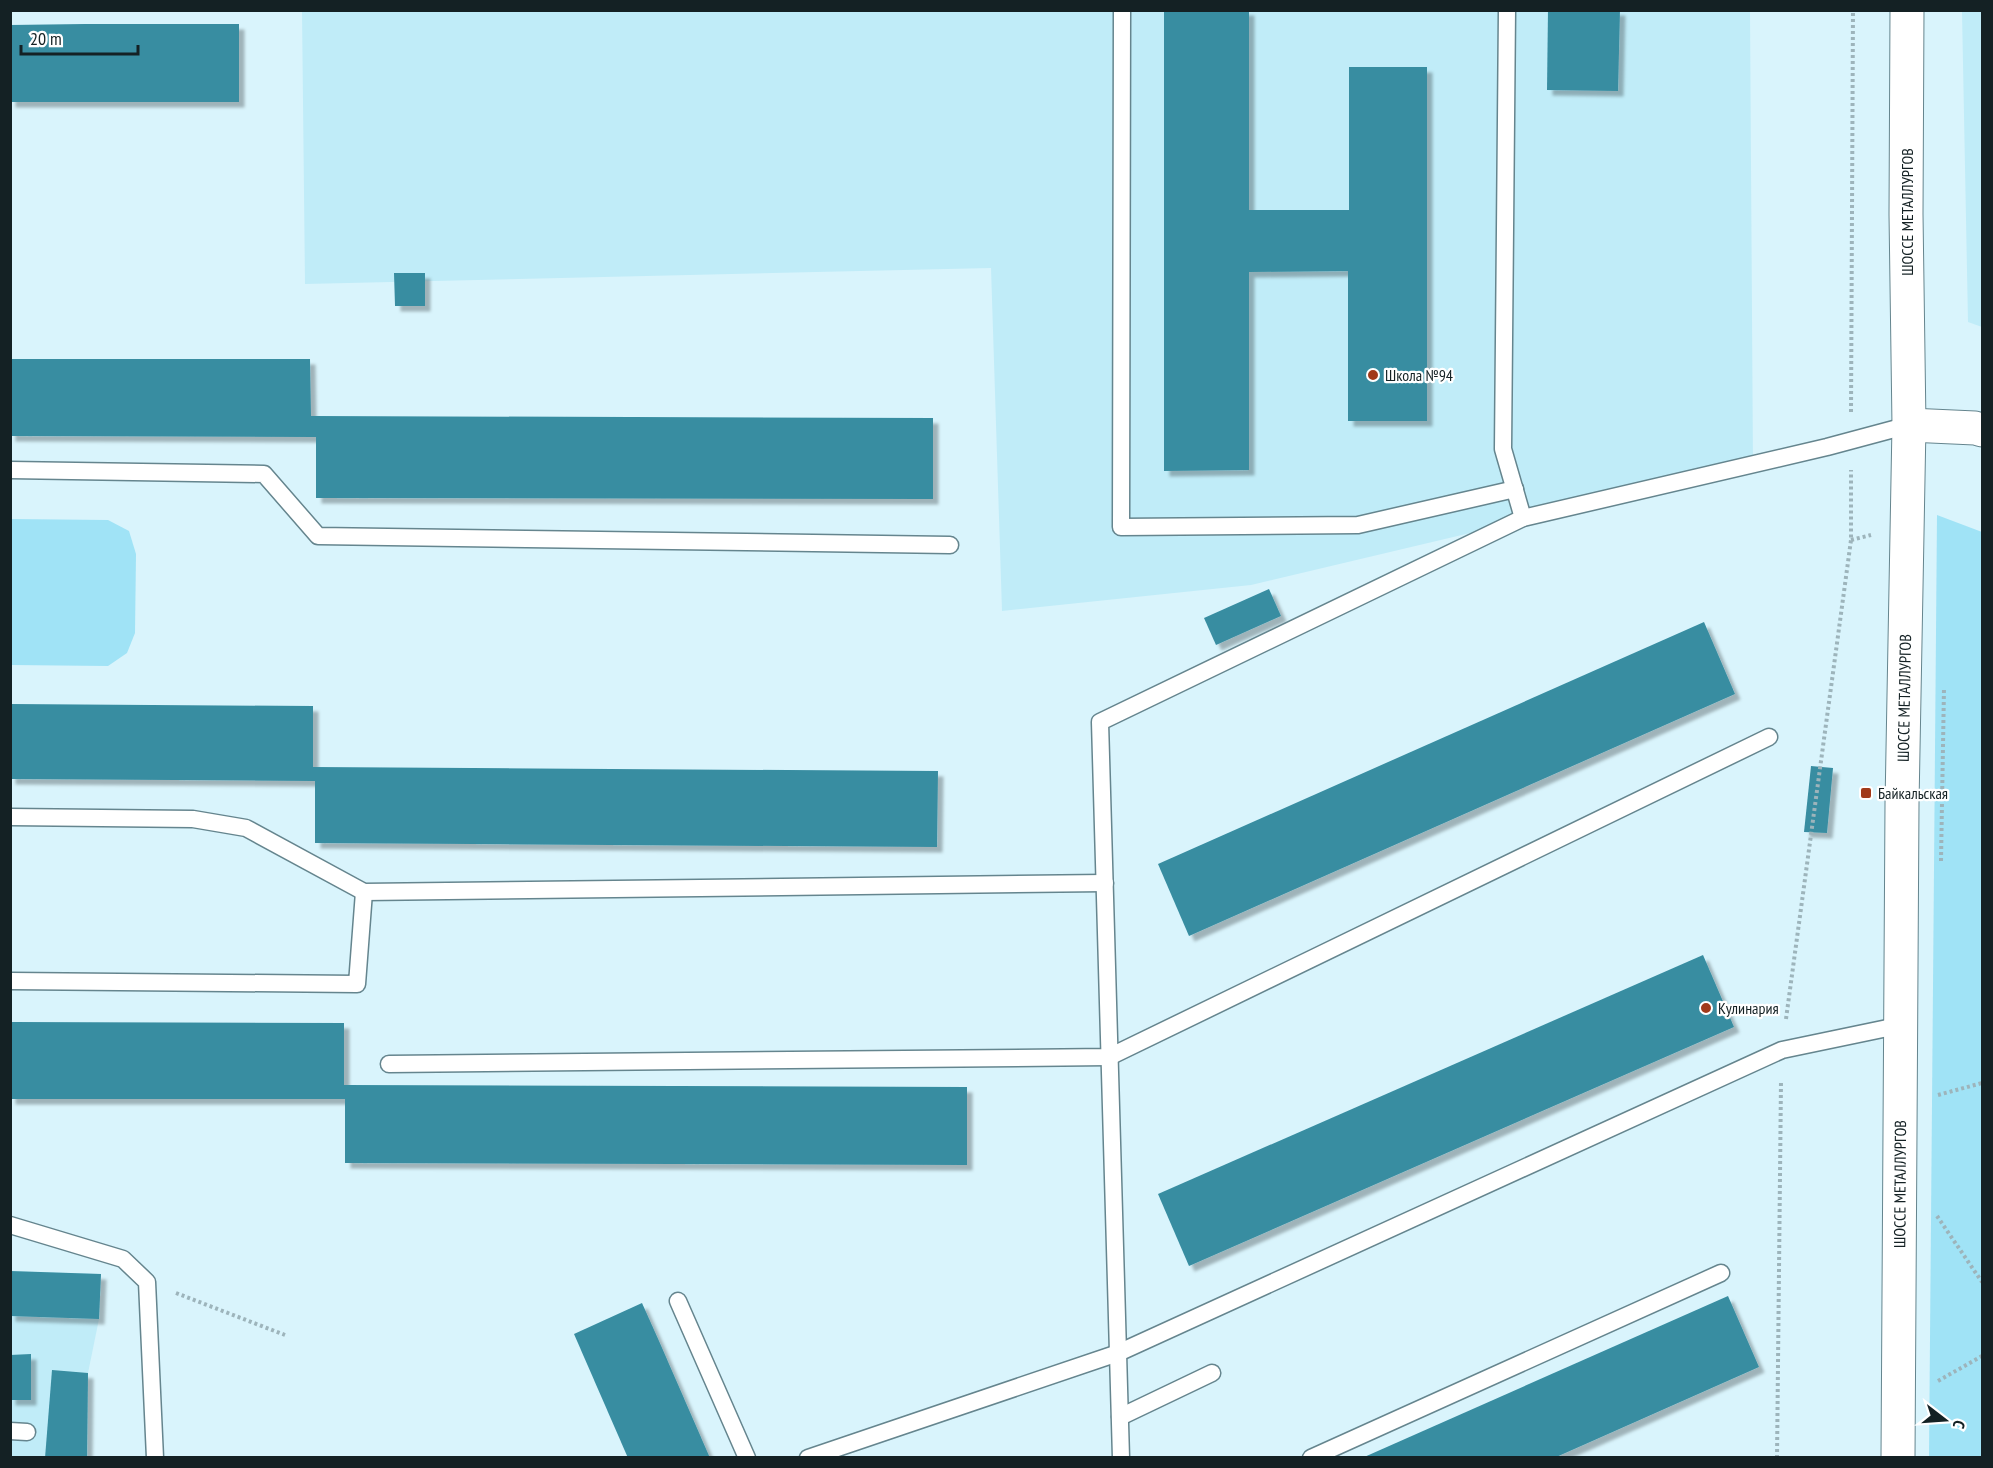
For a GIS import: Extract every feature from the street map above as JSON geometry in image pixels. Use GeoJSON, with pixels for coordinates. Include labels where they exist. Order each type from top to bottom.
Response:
{"type":"FeatureCollection","features":[{"type":"Feature","properties":{"kind":"main road","name":"ШОССЕ МЕТАЛЛУРГОВ"},"geometry":{"type":"LineString","coordinates":[[1898,1458],[1902,804],[1909,425],[1906,214],[1907,10]]}},
{"type":"Feature","properties":{"kind":"main road"},"geometry":{"type":"LineString","coordinates":[[1909,425],[1983,430]]}},
{"type":"Feature","properties":{"kind":"lane"},"geometry":{"type":"LineString","coordinates":[[1122,10],[1121,527],[1358,525],[1515,489]]}},
{"type":"Feature","properties":{"kind":"lane"},"geometry":{"type":"LineString","coordinates":[[1507,10],[1503,449],[1523,518]]}},
{"type":"Feature","properties":{"kind":"lane"},"geometry":{"type":"LineString","coordinates":[[1121,1458],[1100,722],[1523,518],[1909,425]]}},
{"type":"Feature","properties":{"kind":"lane"},"geometry":{"type":"LineString","coordinates":[[10,470],[264,474],[318,536],[950,545]]}},
{"type":"Feature","properties":{"kind":"lane"},"geometry":{"type":"LineString","coordinates":[[389,1064],[1109,1057],[1769,737]]}},
{"type":"Feature","properties":{"kind":"lane"},"geometry":{"type":"LineString","coordinates":[[10,817],[193,819],[246,828],[364,892],[1105,883]]}},
{"type":"Feature","properties":{"kind":"lane"},"geometry":{"type":"LineString","coordinates":[[10,981],[357,984],[364,892]]}},
{"type":"Feature","properties":{"kind":"lane"},"geometry":{"type":"LineString","coordinates":[[807,1458],[1118,1353],[1782,1050],[1902,1025]]}},
{"type":"Feature","properties":{"kind":"lane"},"geometry":{"type":"LineString","coordinates":[[10,1225],[123,1259],[147,1282],[155,1458]]}},
{"type":"Feature","properties":{"kind":"lane"},"geometry":{"type":"LineString","coordinates":[[1311,1458],[1721,1273]]}},
{"type":"Feature","properties":{"kind":"lane"},"geometry":{"type":"LineString","coordinates":[[678,1301],[747,1458]]}},
{"type":"Feature","properties":{"kind":"lane"},"geometry":{"type":"LineString","coordinates":[[1120,1417],[1212,1373]]}},
{"type":"Feature","properties":{"kind":"path"},"geometry":{"type":"LineString","coordinates":[[1777,1458],[1782,1050],[1851,540],[1853,10]]}},
{"type":"Feature","properties":{"kind":"path"},"geometry":{"type":"LineString","coordinates":[[1938,1095],[1983,1083]]}},
{"type":"Feature","properties":{"kind":"path"},"geometry":{"type":"LineString","coordinates":[[1936,1216],[1983,1282]]}},
{"type":"Feature","properties":{"kind":"path"},"geometry":{"type":"LineString","coordinates":[[147,1282],[285,1335]]}},
{"type":"Feature","properties":{"kind":"path"},"geometry":{"type":"LineString","coordinates":[[1938,1381],[1983,1356]]}},
{"type":"Feature","properties":{"kind":"shaded area","name":"Школа №94"},"geometry":{"type":"Polygon","coordinates":[[[302,11],[1750,11],[1753,466],[1251,585],[1002,611],[991,268],[305,284],[302,11]]]}},
{"type":"Feature","properties":{"kind":"shaded area"},"geometry":{"type":"Polygon","coordinates":[[[1962,11],[1982,11],[1982,327],[1968,322],[1962,11]]]}},
{"type":"Feature","properties":{"kind":"shaded area"},"geometry":{"type":"Polygon","coordinates":[[[1937,515],[1982,532],[1982,1458],[1929,1457],[1937,515]]]}},
{"type":"Feature","properties":{"kind":"shaded area"},"geometry":{"type":"Polygon","coordinates":[[[11,519],[108,520],[129,531],[136,554],[135,633],[127,653],[108,666],[11,665],[11,519]]]}},
{"type":"Feature","properties":{"kind":"shaded area"},"geometry":{"type":"Polygon","coordinates":[[[11,1271],[101,1274],[99,1319],[88,1373],[87,1457],[11,1458],[11,1271]]]}},
{"type":"Feature","properties":{"kind":"building"},"geometry":{"type":"Polygon","coordinates":[[[1164,10],[1249,10],[1249,210],[1349,210],[1349,67],[1427,67],[1427,421],[1348,421],[1348,271],[1249,272],[1249,470],[1164,471],[1164,10]]]}},
{"type":"Feature","properties":{"kind":"building"},"geometry":{"type":"Polygon","coordinates":[[[1548,10],[1620,10],[1618,91],[1547,90],[1548,10]]]}},
{"type":"Feature","properties":{"kind":"building"},"geometry":{"type":"Polygon","coordinates":[[[239,24],[239,102],[10,102],[10,25],[239,24]]]}},
{"type":"Feature","properties":{"kind":"building"},"geometry":{"type":"Polygon","coordinates":[[[394,273],[425,273],[425,306],[395,306],[394,273]]]}},
{"type":"Feature","properties":{"kind":"building"},"geometry":{"type":"Polygon","coordinates":[[[10,359],[310,359],[311,416],[933,418],[933,499],[316,498],[316,437],[10,436],[10,359]]]}},
{"type":"Feature","properties":{"kind":"building"},"geometry":{"type":"Polygon","coordinates":[[[1269,589],[1281,616],[1216,645],[1204,618],[1269,589]]]}},
{"type":"Feature","properties":{"kind":"building"},"geometry":{"type":"Polygon","coordinates":[[[1704,622],[1735,694],[1189,936],[1158,864],[1704,622]]]}},
{"type":"Feature","properties":{"kind":"building"},"geometry":{"type":"Polygon","coordinates":[[[10,704],[313,706],[313,767],[938,771],[937,847],[315,843],[315,781],[10,779],[10,704]]]}},
{"type":"Feature","properties":{"kind":"building"},"geometry":{"type":"Polygon","coordinates":[[[1811,766],[1833,768],[1827,833],[1804,832],[1811,766]]]}},
{"type":"Feature","properties":{"kind":"building"},"geometry":{"type":"Polygon","coordinates":[[[1703,955],[1734,1027],[1189,1266],[1158,1194],[1703,955]]]}},
{"type":"Feature","properties":{"kind":"building"},"geometry":{"type":"Polygon","coordinates":[[[10,1022],[344,1023],[344,1085],[967,1087],[967,1165],[345,1163],[345,1099],[10,1099],[10,1022]]]}},
{"type":"Feature","properties":{"kind":"building"},"geometry":{"type":"Polygon","coordinates":[[[10,1271],[101,1274],[99,1319],[10,1316],[10,1271]]]}},
{"type":"Feature","properties":{"kind":"building"},"geometry":{"type":"Polygon","coordinates":[[[1728,1296],[1759,1367],[1554,1458],[1362,1458],[1728,1296]]]}},
{"type":"Feature","properties":{"kind":"building"},"geometry":{"type":"Polygon","coordinates":[[[642,1303],[710,1458],[628,1458],[574,1334],[642,1303]]]}},
{"type":"Feature","properties":{"kind":"building"},"geometry":{"type":"Polygon","coordinates":[[[31,1354],[31,1400],[10,1400],[10,1355],[31,1354]]]}},
{"type":"Feature","properties":{"kind":"building"},"geometry":{"type":"Polygon","coordinates":[[[52,1370],[88,1373],[87,1458],[45,1458],[52,1370]]]}},
{"type":"Feature","properties":{"kind":"place","name":"Школа №94"},"geometry":{"type":"Point","coordinates":[1373,375]}},
{"type":"Feature","properties":{"kind":"place","name":"Байкальская"},"geometry":{"type":"Point","coordinates":[1866,793]}},
{"type":"Feature","properties":{"kind":"place","name":"Кулинария"},"geometry":{"type":"Point","coordinates":[1706,1008]}}]}
